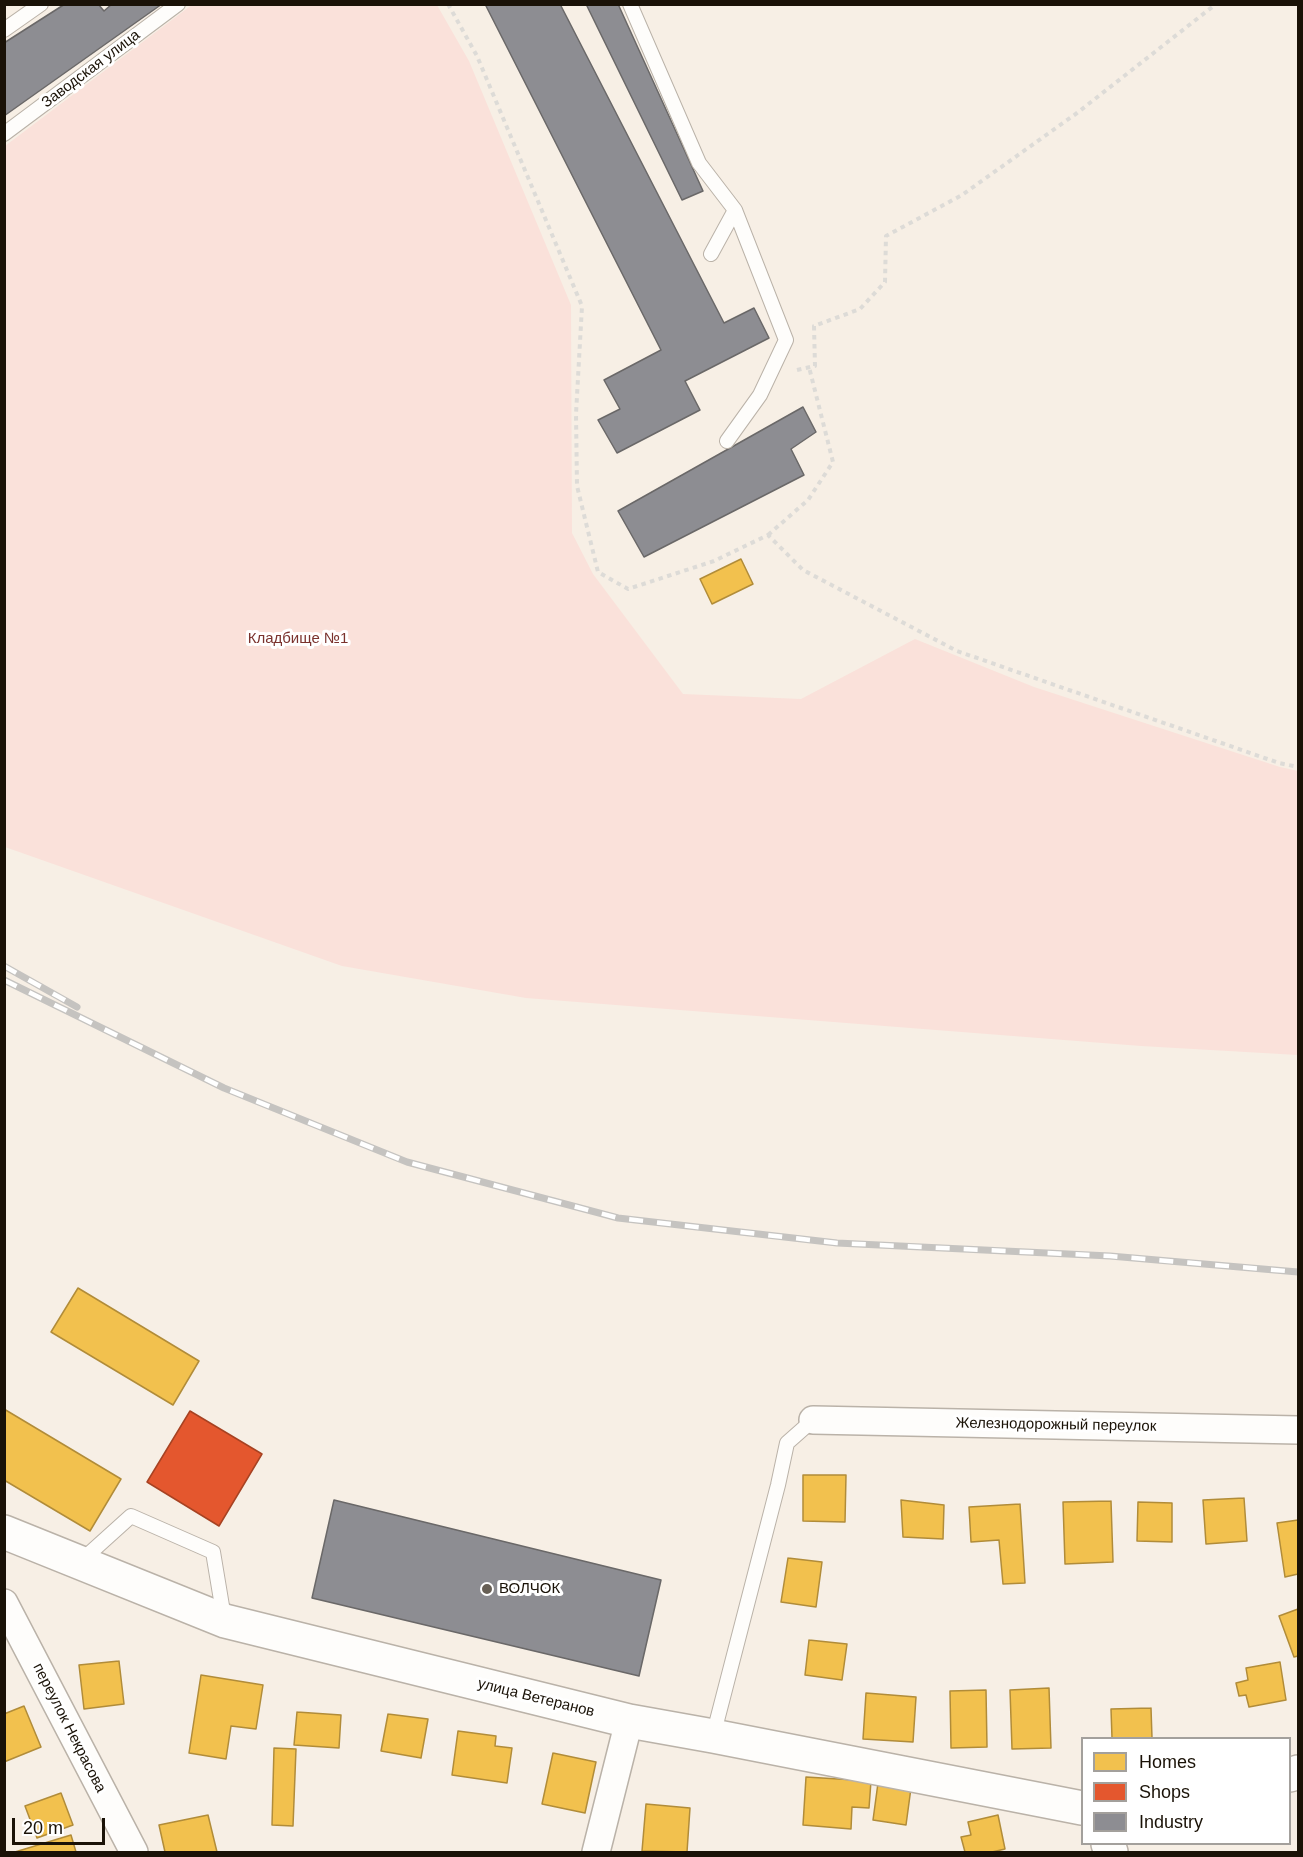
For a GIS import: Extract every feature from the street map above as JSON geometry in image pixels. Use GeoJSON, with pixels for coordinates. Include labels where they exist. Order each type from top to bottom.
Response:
{"type":"FeatureCollection","features":[{"type":"Feature","properties":{"kind":"street","name":"Железнодорожный переулок"},"geometry":{"type":"LineString","coordinates":[[813,1420],[1299,1430]]}},
{"type":"Feature","properties":{"kind":"street","name":"улица Ветеранов"},"geometry":{"type":"LineString","coordinates":[[4,1532],[225,1621],[629,1721],[1081,1808]]}},
{"type":"Feature","properties":{"kind":"street","name":"переулок Некрасова"},"geometry":{"type":"LineString","coordinates":[[4,1603],[134,1852]]}},
{"type":"Feature","properties":{"kind":"street"},"geometry":{"type":"LineString","coordinates":[[596,1852],[629,1721]]}},
{"type":"Feature","properties":{"kind":"lane"},"geometry":{"type":"LineString","coordinates":[[4,30],[41,4]]}},
{"type":"Feature","properties":{"kind":"lane","name":"Заводская улица"},"geometry":{"type":"LineString","coordinates":[[4,134],[178,4]]}},
{"type":"Feature","properties":{"kind":"lane"},"geometry":{"type":"LineString","coordinates":[[630,4],[699,163],[735,210],[786,340],[760,395],[727,441]]}},
{"type":"Feature","properties":{"kind":"lane"},"geometry":{"type":"LineString","coordinates":[[711,254],[735,210]]}},
{"type":"Feature","properties":{"kind":"lane"},"geometry":{"type":"LineString","coordinates":[[713,1736],[787,1443],[813,1420]]}},
{"type":"Feature","properties":{"kind":"lane"},"geometry":{"type":"LineString","coordinates":[[80,1562],[131,1516],[213,1552],[225,1621]]}},
{"type":"Feature","properties":{"kind":"path"},"geometry":{"type":"LineString","coordinates":[[448,4],[477,56],[582,306],[576,414],[577,486],[598,572],[628,589],[714,561],[768,535],[808,500],[833,462],[809,367]]}},
{"type":"Feature","properties":{"kind":"path"},"geometry":{"type":"LineString","coordinates":[[768,379],[815,366],[814,326],[861,309],[885,282],[886,236],[962,195],[1077,113],[1216,4]]}},
{"type":"Feature","properties":{"kind":"path"},"geometry":{"type":"LineString","coordinates":[[768,535],[802,570],[957,651],[1268,760],[1299,767]]}},
{"type":"Feature","properties":{"kind":"green space","name":"Кладбище №1"},"geometry":{"type":"Polygon","coordinates":[[[193,4],[437,5],[469,61],[571,305],[572,533],[593,574],[683,694],[801,699],[915,639],[1034,687],[1298,771],[1298,1055],[1141,1046],[526,998],[342,966],[5,847],[5,146],[193,4]]]}},
{"type":"Feature","properties":{"kind":"building: Homes"},"geometry":{"type":"Polygon","coordinates":[[[741,559],[753,584],[712,604],[700,579],[741,559]]]}},
{"type":"Feature","properties":{"kind":"building: Homes"},"geometry":{"type":"Polygon","coordinates":[[[78,1288],[199,1361],[173,1405],[51,1332],[78,1288]]]}},
{"type":"Feature","properties":{"kind":"building: Homes"},"geometry":{"type":"Polygon","coordinates":[[[4,1409],[121,1479],[90,1531],[4,1480],[4,1409]]]}},
{"type":"Feature","properties":{"kind":"building: Homes"},"geometry":{"type":"Polygon","coordinates":[[[803,1475],[846,1475],[845,1522],[803,1521],[803,1475]]]}},
{"type":"Feature","properties":{"kind":"building: Homes"},"geometry":{"type":"Polygon","coordinates":[[[1244,1498],[1247,1541],[1206,1544],[1203,1500],[1244,1498]]]}},
{"type":"Feature","properties":{"kind":"building: Homes"},"geometry":{"type":"Polygon","coordinates":[[[901,1500],[944,1505],[943,1539],[903,1537],[901,1500]]]}},
{"type":"Feature","properties":{"kind":"building: Homes"},"geometry":{"type":"Polygon","coordinates":[[[1111,1501],[1113,1562],[1065,1564],[1063,1502],[1111,1501]]]}},
{"type":"Feature","properties":{"kind":"building: Homes"},"geometry":{"type":"Polygon","coordinates":[[[1138,1502],[1172,1503],[1172,1542],[1137,1541],[1138,1502]]]}},
{"type":"Feature","properties":{"kind":"building: Homes"},"geometry":{"type":"Polygon","coordinates":[[[1020,1504],[1025,1583],[1003,1584],[999,1540],[971,1542],[969,1507],[1020,1504]]]}},
{"type":"Feature","properties":{"kind":"building: Homes"},"geometry":{"type":"Polygon","coordinates":[[[1298,1520],[1298,1574],[1285,1577],[1277,1523],[1298,1520]]]}},
{"type":"Feature","properties":{"kind":"building: Homes"},"geometry":{"type":"Polygon","coordinates":[[[788,1558],[822,1562],[816,1607],[781,1602],[788,1558]]]}},
{"type":"Feature","properties":{"kind":"building: Homes"},"geometry":{"type":"Polygon","coordinates":[[[1298,1609],[1298,1656],[1294,1657],[1279,1616],[1298,1609]]]}},
{"type":"Feature","properties":{"kind":"building: Homes"},"geometry":{"type":"Polygon","coordinates":[[[809,1640],[847,1644],[842,1680],[805,1675],[809,1640]]]}},
{"type":"Feature","properties":{"kind":"building: Homes"},"geometry":{"type":"Polygon","coordinates":[[[119,1661],[124,1704],[84,1709],[79,1665],[119,1661]]]}},
{"type":"Feature","properties":{"kind":"building: Homes"},"geometry":{"type":"Polygon","coordinates":[[[1280,1662],[1286,1700],[1249,1707],[1246,1695],[1239,1696],[1236,1683],[1248,1680],[1246,1668],[1280,1662]]]}},
{"type":"Feature","properties":{"kind":"building: Homes"},"geometry":{"type":"Polygon","coordinates":[[[201,1675],[263,1685],[256,1729],[231,1726],[226,1759],[189,1753],[201,1675]]]}},
{"type":"Feature","properties":{"kind":"building: Homes"},"geometry":{"type":"Polygon","coordinates":[[[1049,1688],[1051,1748],[1012,1749],[1010,1690],[1049,1688]]]}},
{"type":"Feature","properties":{"kind":"building: Homes"},"geometry":{"type":"Polygon","coordinates":[[[986,1690],[987,1747],[951,1748],[950,1691],[986,1690]]]}},
{"type":"Feature","properties":{"kind":"building: Homes"},"geometry":{"type":"Polygon","coordinates":[[[866,1693],[916,1697],[913,1742],[863,1739],[866,1693]]]}},
{"type":"Feature","properties":{"kind":"building: Homes"},"geometry":{"type":"Polygon","coordinates":[[[24,1706],[41,1747],[4,1762],[4,1714],[24,1706]]]}},
{"type":"Feature","properties":{"kind":"building: Homes"},"geometry":{"type":"Polygon","coordinates":[[[1151,1708],[1152,1737],[1112,1737],[1111,1709],[1151,1708]]]}},
{"type":"Feature","properties":{"kind":"building: Homes"},"geometry":{"type":"Polygon","coordinates":[[[297,1712],[341,1715],[339,1748],[294,1745],[297,1712]]]}},
{"type":"Feature","properties":{"kind":"building: Homes"},"geometry":{"type":"Polygon","coordinates":[[[388,1714],[428,1719],[421,1758],[381,1751],[388,1714]]]}},
{"type":"Feature","properties":{"kind":"building: Homes"},"geometry":{"type":"Polygon","coordinates":[[[458,1731],[496,1736],[495,1746],[512,1748],[507,1783],[452,1775],[458,1731]]]}},
{"type":"Feature","properties":{"kind":"building: Homes"},"geometry":{"type":"Polygon","coordinates":[[[274,1748],[296,1749],[293,1826],[272,1825],[274,1748]]]}},
{"type":"Feature","properties":{"kind":"building: Homes"},"geometry":{"type":"Polygon","coordinates":[[[553,1753],[596,1762],[585,1813],[542,1804],[553,1753]]]}},
{"type":"Feature","properties":{"kind":"building: Homes"},"geometry":{"type":"Polygon","coordinates":[[[806,1777],[871,1781],[869,1808],[852,1807],[851,1829],[803,1825],[806,1777]]]}},
{"type":"Feature","properties":{"kind":"building: Homes"},"geometry":{"type":"Polygon","coordinates":[[[878,1783],[911,1788],[906,1825],[873,1820],[878,1783]]]}},
{"type":"Feature","properties":{"kind":"building: Homes"},"geometry":{"type":"Polygon","coordinates":[[[61,1793],[73,1825],[37,1838],[25,1806],[61,1793]]]}},
{"type":"Feature","properties":{"kind":"building: Homes"},"geometry":{"type":"Polygon","coordinates":[[[646,1804],[690,1808],[687,1852],[642,1851],[646,1804]]]}},
{"type":"Feature","properties":{"kind":"building: Homes"},"geometry":{"type":"Polygon","coordinates":[[[208,1815],[217,1852],[165,1852],[159,1825],[208,1815]]]}},
{"type":"Feature","properties":{"kind":"building: Homes"},"geometry":{"type":"Polygon","coordinates":[[[998,1815],[1005,1849],[992,1852],[965,1852],[961,1837],[971,1835],[968,1822],[998,1815]]]}},
{"type":"Feature","properties":{"kind":"building: Homes"},"geometry":{"type":"Polygon","coordinates":[[[71,1835],[76,1852],[15,1852],[71,1835]]]}},
{"type":"Feature","properties":{"kind":"building: Shops"},"geometry":{"type":"Polygon","coordinates":[[[190,1411],[262,1454],[219,1526],[147,1482],[190,1411]]]}},
{"type":"Feature","properties":{"kind":"building: Industry"},"geometry":{"type":"Polygon","coordinates":[[[65,4],[98,4],[104,11],[112,4],[162,4],[4,116],[4,43],[65,4]]]}},
{"type":"Feature","properties":{"kind":"building: Industry"},"geometry":{"type":"Polygon","coordinates":[[[485,4],[560,4],[724,323],[754,308],[769,338],[685,381],[700,410],[617,453],[598,420],[620,409],[604,380],[661,350],[485,4]]]}},
{"type":"Feature","properties":{"kind":"building: Industry"},"geometry":{"type":"Polygon","coordinates":[[[586,4],[618,4],[703,191],[682,200],[586,4]]]}},
{"type":"Feature","properties":{"kind":"building: Industry"},"geometry":{"type":"Polygon","coordinates":[[[803,407],[816,432],[791,449],[804,475],[644,557],[618,511],[803,407]]]}},
{"type":"Feature","properties":{"kind":"building: Industry","name":"ВОЛЧОК"},"geometry":{"type":"Polygon","coordinates":[[[334,1500],[661,1580],[639,1676],[312,1598],[334,1500]]]}},
{"type":"Feature","properties":{"kind":"railway"},"geometry":{"type":"LineString","coordinates":[[4,966],[77,1007]]}},
{"type":"Feature","properties":{"kind":"railway"},"geometry":{"type":"LineString","coordinates":[[4,980],[224,1088],[407,1162],[618,1218],[837,1243],[1110,1256],[1298,1272]]}},
{"type":"Feature","properties":{"kind":"place","name":"ВОЛЧОК"},"geometry":{"type":"Point","coordinates":[487,1589]}}]}
